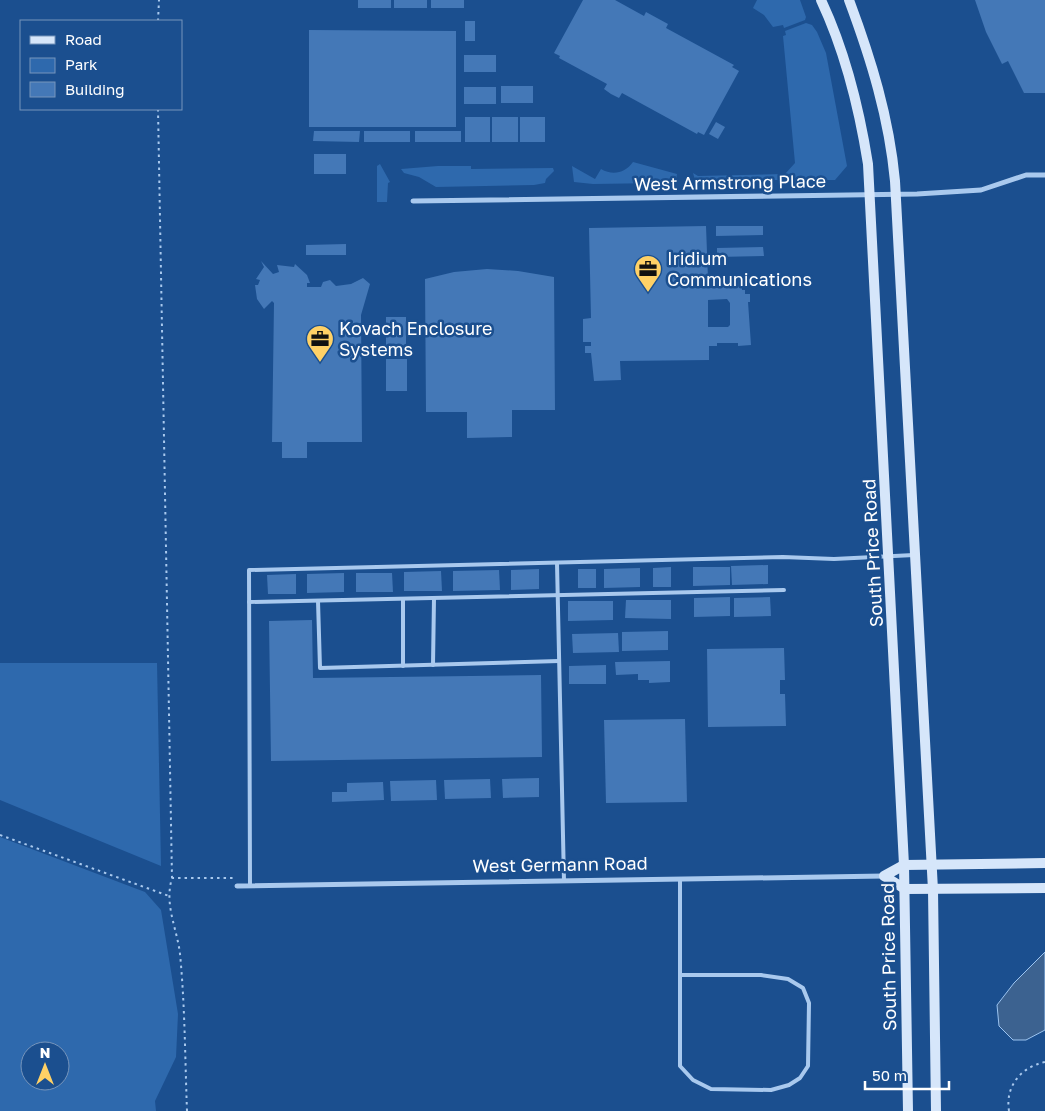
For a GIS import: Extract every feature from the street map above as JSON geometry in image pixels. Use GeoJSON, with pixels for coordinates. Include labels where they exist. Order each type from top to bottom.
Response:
{"type":"FeatureCollection","features":[{"type":"Feature","properties":{"kind":"main road","name":"South Price Road"},"geometry":{"type":"LineString","coordinates":[[821,0],[840,43],[854,87],[866,155],[870,194],[905,889],[908,1111]]}},
{"type":"Feature","properties":{"kind":"main road"},"geometry":{"type":"LineString","coordinates":[[849,0],[878,81],[888,124],[894,194],[931,864],[936,1111]]}},
{"type":"Feature","properties":{"kind":"main road","name":"West Germann Road"},"geometry":{"type":"LineString","coordinates":[[884,876],[904,865],[1045,863]]}},
{"type":"Feature","properties":{"kind":"main road"},"geometry":{"type":"LineString","coordinates":[[884,876],[905,889],[1045,888]]}},
{"type":"Feature","properties":{"kind":"street","name":"West Armstrong Place"},"geometry":{"type":"LineString","coordinates":[[413,201],[894,194],[981,190],[1026,176],[1045,175]]}},
{"type":"Feature","properties":{"kind":"street","name":"West Germann Road"},"geometry":{"type":"LineString","coordinates":[[237,886],[884,876]]}},
{"type":"Feature","properties":{"kind":"lane"},"geometry":{"type":"LineString","coordinates":[[250,886],[249,570],[783,557],[834,559],[914,555]]}},
{"type":"Feature","properties":{"kind":"lane"},"geometry":{"type":"LineString","coordinates":[[556,563],[564,881]]}},
{"type":"Feature","properties":{"kind":"lane"},"geometry":{"type":"LineString","coordinates":[[249,602],[784,590]]}},
{"type":"Feature","properties":{"kind":"lane"},"geometry":{"type":"LineString","coordinates":[[433,665],[434,598]]}},
{"type":"Feature","properties":{"kind":"lane"},"geometry":{"type":"LineString","coordinates":[[403,599],[403,666]]}},
{"type":"Feature","properties":{"kind":"lane"},"geometry":{"type":"LineString","coordinates":[[318,601],[320,668],[559,661]]}},
{"type":"Feature","properties":{"kind":"lane"},"geometry":{"type":"LineString","coordinates":[[680,879],[680,975],[680,1066],[693,1080],[712,1089],[771,1090],[789,1085],[800,1078],[808,1066],[809,1003],[804,988],[788,979],[760,975],[680,975]]}},
{"type":"Feature","properties":{"kind":"path"},"geometry":{"type":"LineString","coordinates":[[158,20],[159,0]]}},
{"type":"Feature","properties":{"kind":"path"},"geometry":{"type":"LineString","coordinates":[[158,110],[172,878],[169,896],[180,952],[187,1111]]}},
{"type":"Feature","properties":{"kind":"path"},"geometry":{"type":"LineString","coordinates":[[0,835],[169,896]]}},
{"type":"Feature","properties":{"kind":"path"},"geometry":{"type":"LineString","coordinates":[[172,878],[234,877],[242,882],[244,886]]}},
{"type":"Feature","properties":{"kind":"path"},"geometry":{"type":"LineString","coordinates":[[1009,1111],[1008,1096],[1012,1084],[1030,1066],[1045,1062]]}},
{"type":"Feature","properties":{"kind":"green space"},"geometry":{"type":"Polygon","coordinates":[[[757,0],[800,0],[806,17],[805,20],[784,28],[783,25],[773,27],[764,15],[753,8],[757,0]]]}},
{"type":"Feature","properties":{"kind":"green space"},"geometry":{"type":"Polygon","coordinates":[[[806,23],[812,25],[817,32],[826,53],[847,166],[835,180],[695,180],[693,173],[698,176],[785,174],[795,163],[783,36],[786,35],[785,31],[806,23]]]}},
{"type":"Feature","properties":{"kind":"green space"},"geometry":{"type":"Polygon","coordinates":[[[633,162],[677,174],[676,180],[659,183],[593,184],[574,182],[572,166],[595,179],[601,169],[614,173],[623,171],[633,162]]]}},
{"type":"Feature","properties":{"kind":"green space"},"geometry":{"type":"Polygon","coordinates":[[[380,164],[390,182],[388,183],[387,202],[377,202],[377,166],[380,164]]]}},
{"type":"Feature","properties":{"kind":"green space"},"geometry":{"type":"Polygon","coordinates":[[[471,166],[471,169],[553,168],[554,171],[546,179],[545,183],[534,185],[436,187],[419,177],[404,173],[401,169],[471,166]]]}},
{"type":"Feature","properties":{"kind":"green space"},"geometry":{"type":"Polygon","coordinates":[[[0,663],[157,663],[161,866],[0,800],[0,663]]]}},
{"type":"Feature","properties":{"kind":"green space"},"geometry":{"type":"Polygon","coordinates":[[[0,837],[145,892],[161,910],[178,1014],[176,1057],[155,1101],[156,1111],[0,1111],[0,837]]]}},
{"type":"Feature","properties":{"kind":"shaded area"},"geometry":{"type":"Polygon","coordinates":[[[1045,952],[1045,1030],[1026,1040],[1013,1040],[999,1026],[997,1005],[1014,983],[1045,952]]]}},
{"type":"Feature","properties":{"kind":"building"},"geometry":{"type":"Polygon","coordinates":[[[358,0],[391,0],[391,8],[358,8],[358,0]]]}},
{"type":"Feature","properties":{"kind":"building"},"geometry":{"type":"Polygon","coordinates":[[[394,0],[427,0],[427,8],[394,8],[394,0]]]}},
{"type":"Feature","properties":{"kind":"building"},"geometry":{"type":"Polygon","coordinates":[[[431,0],[464,0],[464,8],[431,8],[431,0]]]}},
{"type":"Feature","properties":{"kind":"building"},"geometry":{"type":"Polygon","coordinates":[[[583,0],[615,0],[644,16],[646,12],[668,24],[666,28],[734,65],[732,67],[739,71],[704,135],[698,132],[697,134],[622,93],[619,98],[611,94],[604,89],[607,84],[559,58],[560,56],[554,53],[583,0]]]}},
{"type":"Feature","properties":{"kind":"building"},"geometry":{"type":"Polygon","coordinates":[[[975,0],[1045,0],[1045,93],[1024,93],[1008,61],[1002,64],[986,32],[975,0]]]}},
{"type":"Feature","properties":{"kind":"building"},"geometry":{"type":"Polygon","coordinates":[[[465,21],[475,21],[475,41],[465,41],[465,21]]]}},
{"type":"Feature","properties":{"kind":"building"},"geometry":{"type":"Polygon","coordinates":[[[309,30],[456,31],[456,127],[309,127],[309,30]]]}},
{"type":"Feature","properties":{"kind":"building"},"geometry":{"type":"Polygon","coordinates":[[[464,55],[496,55],[496,72],[464,72],[464,55]]]}},
{"type":"Feature","properties":{"kind":"building"},"geometry":{"type":"Polygon","coordinates":[[[501,86],[533,86],[533,103],[501,103],[501,86]]]}},
{"type":"Feature","properties":{"kind":"building"},"geometry":{"type":"Polygon","coordinates":[[[464,87],[496,87],[496,104],[464,104],[464,87]]]}},
{"type":"Feature","properties":{"kind":"building"},"geometry":{"type":"Polygon","coordinates":[[[465,117],[490,117],[490,142],[465,142],[465,117]]]}},
{"type":"Feature","properties":{"kind":"building"},"geometry":{"type":"Polygon","coordinates":[[[492,117],[518,117],[518,142],[492,142],[492,117]]]}},
{"type":"Feature","properties":{"kind":"building"},"geometry":{"type":"Polygon","coordinates":[[[520,117],[545,117],[545,142],[520,142],[520,117]]]}},
{"type":"Feature","properties":{"kind":"building"},"geometry":{"type":"Polygon","coordinates":[[[716,122],[725,127],[718,139],[709,134],[716,122]]]}},
{"type":"Feature","properties":{"kind":"building"},"geometry":{"type":"Polygon","coordinates":[[[314,131],[360,131],[359,142],[313,141],[314,131]]]}},
{"type":"Feature","properties":{"kind":"building"},"geometry":{"type":"Polygon","coordinates":[[[364,131],[410,131],[410,142],[364,142],[364,131]]]}},
{"type":"Feature","properties":{"kind":"building"},"geometry":{"type":"Polygon","coordinates":[[[415,131],[461,131],[461,142],[415,142],[415,131]]]}},
{"type":"Feature","properties":{"kind":"building"},"geometry":{"type":"Polygon","coordinates":[[[314,154],[346,154],[346,174],[314,174],[314,154]]]}},
{"type":"Feature","properties":{"kind":"building"},"geometry":{"type":"Polygon","coordinates":[[[706,226],[708,279],[742,280],[742,290],[745,290],[745,294],[750,294],[750,302],[748,302],[751,345],[738,346],[738,343],[717,343],[717,346],[709,346],[709,360],[620,361],[621,380],[594,381],[591,353],[585,353],[585,346],[591,346],[591,342],[583,342],[583,319],[591,318],[589,228],[706,226]],[[727,299],[708,300],[708,327],[728,327],[730,325],[730,303],[727,299]]]}},
{"type":"Feature","properties":{"kind":"building"},"geometry":{"type":"Polygon","coordinates":[[[716,226],[763,226],[763,235],[716,236],[716,226]]]}},
{"type":"Feature","properties":{"kind":"building"},"geometry":{"type":"Polygon","coordinates":[[[346,244],[346,255],[306,255],[306,245],[346,244]]]}},
{"type":"Feature","properties":{"kind":"building"},"geometry":{"type":"Polygon","coordinates":[[[763,247],[764,256],[717,257],[717,248],[763,247]]]}},
{"type":"Feature","properties":{"kind":"building"},"geometry":{"type":"Polygon","coordinates":[[[261,261],[273,274],[279,272],[277,265],[294,267],[295,264],[307,275],[310,283],[307,283],[307,287],[321,287],[323,282],[330,280],[336,286],[351,284],[363,278],[370,284],[361,315],[362,442],[307,442],[307,458],[282,458],[282,442],[272,442],[274,303],[272,301],[264,309],[257,299],[255,285],[258,285],[260,280],[256,279],[264,267],[261,261]]]}},
{"type":"Feature","properties":{"kind":"building"},"geometry":{"type":"Polygon","coordinates":[[[487,269],[518,271],[554,277],[555,410],[512,410],[512,437],[467,438],[467,412],[426,412],[425,279],[454,272],[487,269]]]}},
{"type":"Feature","properties":{"kind":"building"},"geometry":{"type":"Polygon","coordinates":[[[386,317],[406,317],[406,354],[386,354],[386,317]]]}},
{"type":"Feature","properties":{"kind":"building"},"geometry":{"type":"Polygon","coordinates":[[[386,359],[407,359],[407,391],[386,391],[386,359]]]}},
{"type":"Feature","properties":{"kind":"building"},"geometry":{"type":"Polygon","coordinates":[[[768,565],[768,584],[732,585],[731,566],[768,565]]]}},
{"type":"Feature","properties":{"kind":"building"},"geometry":{"type":"Polygon","coordinates":[[[671,567],[671,587],[653,587],[653,568],[671,567]]]}},
{"type":"Feature","properties":{"kind":"building"},"geometry":{"type":"Polygon","coordinates":[[[693,567],[730,567],[730,585],[693,586],[693,567]]]}},
{"type":"Feature","properties":{"kind":"building"},"geometry":{"type":"Polygon","coordinates":[[[640,568],[640,587],[604,588],[604,569],[640,568]]]}},
{"type":"Feature","properties":{"kind":"building"},"geometry":{"type":"Polygon","coordinates":[[[539,569],[539,589],[511,590],[511,570],[539,569]]]}},
{"type":"Feature","properties":{"kind":"building"},"geometry":{"type":"Polygon","coordinates":[[[578,569],[596,569],[596,588],[578,588],[578,569]]]}},
{"type":"Feature","properties":{"kind":"building"},"geometry":{"type":"Polygon","coordinates":[[[499,570],[500,590],[453,591],[453,571],[499,570]]]}},
{"type":"Feature","properties":{"kind":"building"},"geometry":{"type":"Polygon","coordinates":[[[441,571],[442,591],[404,591],[404,572],[441,571]]]}},
{"type":"Feature","properties":{"kind":"building"},"geometry":{"type":"Polygon","coordinates":[[[344,573],[344,592],[307,593],[307,574],[344,573]]]}},
{"type":"Feature","properties":{"kind":"building"},"geometry":{"type":"Polygon","coordinates":[[[356,573],[392,573],[393,592],[356,592],[356,573]]]}},
{"type":"Feature","properties":{"kind":"building"},"geometry":{"type":"Polygon","coordinates":[[[296,574],[296,594],[268,594],[267,575],[296,574]]]}},
{"type":"Feature","properties":{"kind":"building"},"geometry":{"type":"Polygon","coordinates":[[[730,597],[730,616],[694,617],[694,598],[730,597]]]}},
{"type":"Feature","properties":{"kind":"building"},"geometry":{"type":"Polygon","coordinates":[[[770,597],[771,616],[734,617],[734,598],[770,597]]]}},
{"type":"Feature","properties":{"kind":"building"},"geometry":{"type":"Polygon","coordinates":[[[626,600],[671,600],[671,619],[625,618],[626,600]]]}},
{"type":"Feature","properties":{"kind":"building"},"geometry":{"type":"Polygon","coordinates":[[[568,601],[613,601],[613,620],[568,621],[568,601]]]}},
{"type":"Feature","properties":{"kind":"building"},"geometry":{"type":"Polygon","coordinates":[[[312,620],[313,678],[541,675],[542,757],[271,761],[269,621],[312,620]]]}},
{"type":"Feature","properties":{"kind":"building"},"geometry":{"type":"Polygon","coordinates":[[[668,631],[668,650],[622,651],[622,632],[668,631]]]}},
{"type":"Feature","properties":{"kind":"building"},"geometry":{"type":"Polygon","coordinates":[[[618,633],[619,652],[573,653],[572,634],[618,633]]]}},
{"type":"Feature","properties":{"kind":"building"},"geometry":{"type":"Polygon","coordinates":[[[784,648],[785,680],[780,680],[780,694],[785,694],[786,726],[708,727],[707,649],[784,648]]]}},
{"type":"Feature","properties":{"kind":"building"},"geometry":{"type":"Polygon","coordinates":[[[670,661],[670,682],[649,683],[649,680],[638,680],[638,674],[616,675],[615,662],[670,661]]]}},
{"type":"Feature","properties":{"kind":"building"},"geometry":{"type":"Polygon","coordinates":[[[606,665],[606,684],[569,684],[569,666],[606,665]]]}},
{"type":"Feature","properties":{"kind":"building"},"geometry":{"type":"Polygon","coordinates":[[[685,719],[687,802],[606,803],[604,720],[685,719]]]}},
{"type":"Feature","properties":{"kind":"building"},"geometry":{"type":"Polygon","coordinates":[[[539,778],[539,797],[503,798],[502,779],[539,778]]]}},
{"type":"Feature","properties":{"kind":"building"},"geometry":{"type":"Polygon","coordinates":[[[490,779],[491,798],[445,799],[444,780],[490,779]]]}},
{"type":"Feature","properties":{"kind":"building"},"geometry":{"type":"Polygon","coordinates":[[[436,780],[437,800],[391,801],[390,781],[436,780]]]}},
{"type":"Feature","properties":{"kind":"building"},"geometry":{"type":"Polygon","coordinates":[[[383,782],[384,800],[332,802],[332,792],[347,792],[347,783],[383,782]]]}},
{"type":"Feature","properties":{"kind":"place","name":"Iridium Communications"},"geometry":{"type":"Point","coordinates":[648,293]}},
{"type":"Feature","properties":{"kind":"place","name":"Kovach Enclosure Systems"},"geometry":{"type":"Point","coordinates":[320,363]}}]}
